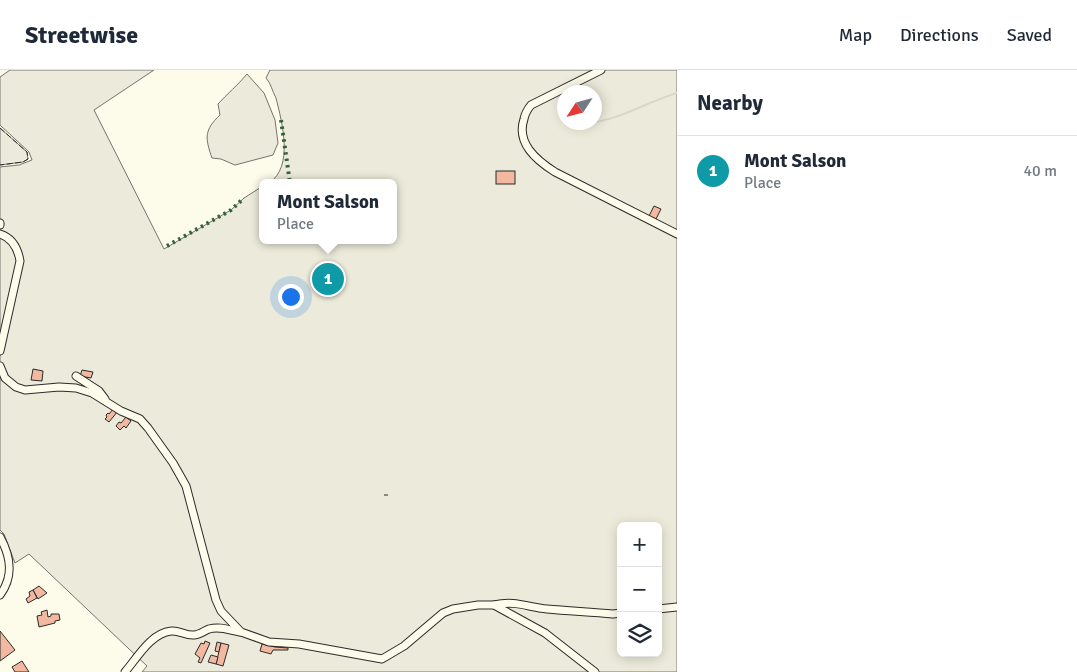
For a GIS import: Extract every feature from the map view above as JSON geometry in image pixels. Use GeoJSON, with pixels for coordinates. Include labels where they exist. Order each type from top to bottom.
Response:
{"type":"FeatureCollection","features":[{"type":"Feature","properties":{"kind":"street"},"geometry":{"type":"LineString","coordinates":[[601,70],[531,105],[526,110],[521,128],[524,141],[531,154],[554,172],[677,234]]}},
{"type":"Feature","properties":{"kind":"street"},"geometry":{"type":"LineString","coordinates":[[0,234],[6,236],[14,243],[20,261],[0,351]]}},
{"type":"Feature","properties":{"kind":"street"},"geometry":{"type":"LineString","coordinates":[[0,366],[6,378],[16,387],[25,390],[59,387],[76,388],[140,419],[153,435],[186,486],[216,600],[221,610],[240,632]]}},
{"type":"Feature","properties":{"kind":"street"},"geometry":{"type":"LineString","coordinates":[[76,376],[99,390],[106,401]]}},
{"type":"Feature","properties":{"kind":"street"},"geometry":{"type":"LineString","coordinates":[[0,538],[9,556],[10,576],[0,595]]}},
{"type":"Feature","properties":{"kind":"street"},"geometry":{"type":"LineString","coordinates":[[125,672],[149,644],[158,635],[165,632],[177,631],[195,635],[219,628],[240,632],[269,642],[299,644],[382,659],[404,646],[443,613],[453,609],[478,605],[494,606],[507,602],[545,608],[617,614]]}},
{"type":"Feature","properties":{"kind":"street"},"geometry":{"type":"LineString","coordinates":[[494,606],[545,633],[596,672]]}},
{"type":"Feature","properties":{"kind":"street"},"geometry":{"type":"LineString","coordinates":[[662,608],[677,606]]}},
{"type":"Feature","properties":{"kind":"shaded area"},"geometry":{"type":"Polygon","coordinates":[[[10,70],[154,70],[94,110],[164,249],[231,210],[244,198],[259,189],[259,244],[397,244],[397,179],[274,179],[281,166],[284,144],[276,98],[266,78],[270,70],[677,70],[677,672],[142,672],[147,666],[29,554],[15,563],[4,534],[0,530],[0,167],[19,165],[32,160],[29,152],[0,125],[0,77],[10,70]]]}},
{"type":"Feature","properties":{"kind":"shaded area"},"geometry":{"type":"Polygon","coordinates":[[[247,74],[264,93],[275,120],[278,143],[273,155],[235,165],[221,159],[212,158],[207,135],[211,125],[220,115],[218,104],[247,74]]]}},
{"type":"Feature","properties":{"kind":"shaded area"},"geometry":{"type":"Polygon","coordinates":[[[0,128],[27,152],[28,159],[23,162],[0,165],[0,128]]]}},
{"type":"Feature","properties":{"kind":"building"},"geometry":{"type":"Polygon","coordinates":[[[496,171],[515,171],[515,184],[496,184],[496,171]]]}},
{"type":"Feature","properties":{"kind":"building"},"geometry":{"type":"Polygon","coordinates":[[[654,206],[661,209],[656,219],[649,216],[654,206]]]}},
{"type":"Feature","properties":{"kind":"building"},"geometry":{"type":"Polygon","coordinates":[[[33,369],[43,371],[42,381],[31,380],[33,369]]]}},
{"type":"Feature","properties":{"kind":"building"},"geometry":{"type":"Polygon","coordinates":[[[82,370],[93,372],[91,378],[80,376],[82,370]]]}},
{"type":"Feature","properties":{"kind":"building"},"geometry":{"type":"Polygon","coordinates":[[[114,408],[118,411],[109,422],[105,419],[106,415],[114,408]]]}},
{"type":"Feature","properties":{"kind":"building"},"geometry":{"type":"Polygon","coordinates":[[[126,417],[131,421],[126,428],[124,426],[120,430],[116,426],[126,417]]]}},
{"type":"Feature","properties":{"kind":"building"},"geometry":{"type":"Polygon","coordinates":[[[39,586],[47,593],[38,599],[33,590],[39,586]]]}},
{"type":"Feature","properties":{"kind":"building"},"geometry":{"type":"Polygon","coordinates":[[[33,590],[37,598],[28,603],[26,599],[30,596],[29,592],[33,590]]]}},
{"type":"Feature","properties":{"kind":"building"},"geometry":{"type":"Polygon","coordinates":[[[47,610],[48,617],[51,614],[59,614],[60,620],[39,627],[37,616],[42,615],[41,612],[47,610]]]}},
{"type":"Feature","properties":{"kind":"building"},"geometry":{"type":"Polygon","coordinates":[[[0,631],[15,650],[0,661],[0,631]]]}},
{"type":"Feature","properties":{"kind":"building"},"geometry":{"type":"Polygon","coordinates":[[[205,641],[210,643],[201,663],[198,662],[200,658],[195,654],[201,643],[204,644],[205,641]]]}},
{"type":"Feature","properties":{"kind":"building"},"geometry":{"type":"Polygon","coordinates":[[[217,642],[221,643],[219,652],[215,651],[217,642]]]}},
{"type":"Feature","properties":{"kind":"building"},"geometry":{"type":"Polygon","coordinates":[[[221,643],[229,645],[223,666],[216,664],[221,643]]]}},
{"type":"Feature","properties":{"kind":"building"},"geometry":{"type":"Polygon","coordinates":[[[262,644],[288,648],[288,650],[273,650],[271,654],[260,651],[262,644]]]}},
{"type":"Feature","properties":{"kind":"building"},"geometry":{"type":"Polygon","coordinates":[[[211,655],[218,657],[216,664],[208,662],[211,655]]]}},
{"type":"Feature","properties":{"kind":"building"},"geometry":{"type":"Polygon","coordinates":[[[22,661],[29,672],[15,672],[12,667],[22,661]]]}},
{"type":"Feature","properties":{"kind":"waterway"},"geometry":{"type":"LineString","coordinates":[[602,120],[616,117],[677,93]]}},
{"type":"Feature","properties":{"kind":"hedge"},"geometry":{"type":"LineString","coordinates":[[281,120],[289,179]]}},
{"type":"Feature","properties":{"kind":"hedge"},"geometry":{"type":"LineString","coordinates":[[167,246],[231,210],[244,198]]}},
{"type":"Feature","properties":{"kind":"fence"},"geometry":{"type":"LineString","coordinates":[[0,128],[27,152],[28,159],[23,162],[0,165]]}},
{"type":"Feature","properties":{"kind":"place","name":"Mont Salson"},"geometry":{"type":"Point","coordinates":[328,279]}}]}
